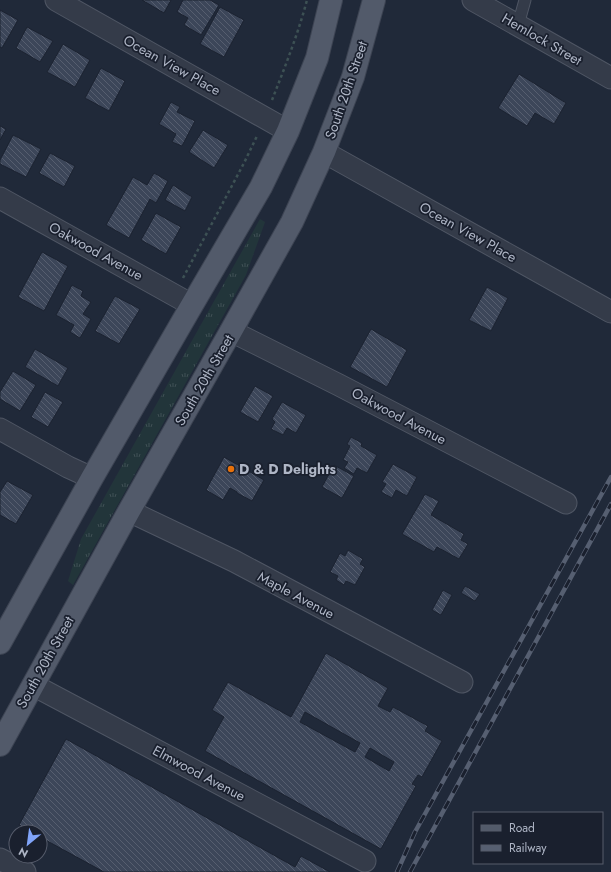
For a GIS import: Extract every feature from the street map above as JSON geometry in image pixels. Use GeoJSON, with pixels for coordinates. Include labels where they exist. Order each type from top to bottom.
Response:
{"type":"FeatureCollection","features":[{"type":"Feature","properties":{"kind":"main road"},"geometry":{"type":"LineString","coordinates":[[0,643],[92,478],[261,187],[288,130],[317,58],[331,0]]}},
{"type":"Feature","properties":{"kind":"main road","name":"South 20th Street"},"geometry":{"type":"LineString","coordinates":[[0,745],[129,511],[292,222],[324,152],[353,76],[374,0]]}},
{"type":"Feature","properties":{"kind":"street","name":"Ocean View Place"},"geometry":{"type":"LineString","coordinates":[[56,0],[288,130]]}},
{"type":"Feature","properties":{"kind":"street","name":"Hemlock Street"},"geometry":{"type":"LineString","coordinates":[[473,0],[611,78]]}},
{"type":"Feature","properties":{"kind":"street","name":"Ocean View Place"},"geometry":{"type":"LineString","coordinates":[[324,152],[611,312]]}},
{"type":"Feature","properties":{"kind":"street","name":"Oakwood Avenue"},"geometry":{"type":"LineString","coordinates":[[0,198],[192,305]]}},
{"type":"Feature","properties":{"kind":"street","name":"Oakwood Avenue"},"geometry":{"type":"LineString","coordinates":[[231,331],[339,385],[566,503]]}},
{"type":"Feature","properties":{"kind":"street"},"geometry":{"type":"LineString","coordinates":[[0,429],[68,467],[92,478]]}},
{"type":"Feature","properties":{"kind":"street","name":"Maple Avenue"},"geometry":{"type":"LineString","coordinates":[[129,511],[234,561],[462,682]]}},
{"type":"Feature","properties":{"kind":"street","name":"Elmwood Avenue"},"geometry":{"type":"LineString","coordinates":[[33,685],[365,861]]}},
{"type":"Feature","properties":{"kind":"street"},"geometry":{"type":"LineString","coordinates":[[0,859],[25,872]]}},
{"type":"Feature","properties":{"kind":"lane"},"geometry":{"type":"LineString","coordinates":[[518,25],[525,0]]}},
{"type":"Feature","properties":{"kind":"green space"},"geometry":{"type":"Polygon","coordinates":[[[260,219],[265,222],[246,275],[73,585],[68,581],[81,539],[260,219]]]}},
{"type":"Feature","properties":{"kind":"building"},"geometry":{"type":"Polygon","coordinates":[[[142,0],[171,0],[164,13],[142,0]]]}},
{"type":"Feature","properties":{"kind":"building"},"geometry":{"type":"Polygon","coordinates":[[[183,0],[210,0],[219,5],[201,35],[184,25],[188,18],[177,12],[183,0]]]}},
{"type":"Feature","properties":{"kind":"building"},"geometry":{"type":"Polygon","coordinates":[[[220,7],[244,20],[224,57],[200,44],[220,7]]]}},
{"type":"Feature","properties":{"kind":"building"},"geometry":{"type":"Polygon","coordinates":[[[0,10],[18,20],[2,48],[0,47],[0,10]]]}},
{"type":"Feature","properties":{"kind":"building"},"geometry":{"type":"Polygon","coordinates":[[[27,27],[53,41],[40,62],[16,48],[27,27]]]}},
{"type":"Feature","properties":{"kind":"building"},"geometry":{"type":"Polygon","coordinates":[[[63,44],[90,60],[75,87],[47,72],[63,44]]]}},
{"type":"Feature","properties":{"kind":"building"},"geometry":{"type":"Polygon","coordinates":[[[101,68],[125,81],[109,111],[85,98],[101,68]]]}},
{"type":"Feature","properties":{"kind":"building"},"geometry":{"type":"Polygon","coordinates":[[[519,74],[566,103],[554,124],[535,113],[527,126],[498,108],[519,74]]]}},
{"type":"Feature","properties":{"kind":"building"},"geometry":{"type":"Polygon","coordinates":[[[171,102],[180,107],[177,112],[195,121],[182,146],[172,142],[176,134],[159,124],[171,102]]]}},
{"type":"Feature","properties":{"kind":"building"},"geometry":{"type":"Polygon","coordinates":[[[0,126],[6,129],[0,140],[0,126]]]}},
{"type":"Feature","properties":{"kind":"building"},"geometry":{"type":"Polygon","coordinates":[[[203,130],[228,145],[214,168],[189,152],[203,130]]]}},
{"type":"Feature","properties":{"kind":"building"},"geometry":{"type":"Polygon","coordinates":[[[13,135],[41,149],[26,177],[0,164],[0,160],[13,135]]]}},
{"type":"Feature","properties":{"kind":"building"},"geometry":{"type":"Polygon","coordinates":[[[50,153],[75,166],[64,187],[39,173],[50,153]]]}},
{"type":"Feature","properties":{"kind":"building"},"geometry":{"type":"Polygon","coordinates":[[[154,173],[168,181],[156,203],[150,199],[129,238],[106,225],[133,177],[147,185],[154,173]]]}},
{"type":"Feature","properties":{"kind":"building"},"geometry":{"type":"Polygon","coordinates":[[[173,185],[192,197],[185,211],[165,200],[173,185]]]}},
{"type":"Feature","properties":{"kind":"building"},"geometry":{"type":"Polygon","coordinates":[[[156,213],[181,227],[166,254],[141,240],[156,213]]]}},
{"type":"Feature","properties":{"kind":"building"},"geometry":{"type":"Polygon","coordinates":[[[42,252],[68,266],[44,311],[18,297],[42,252]]]}},
{"type":"Feature","properties":{"kind":"building"},"geometry":{"type":"Polygon","coordinates":[[[72,285],[83,291],[81,296],[91,302],[83,314],[91,319],[80,338],[70,332],[74,325],[56,315],[72,285]]]}},
{"type":"Feature","properties":{"kind":"building"},"geometry":{"type":"Polygon","coordinates":[[[487,287],[508,298],[491,331],[469,320],[487,287]]]}},
{"type":"Feature","properties":{"kind":"building"},"geometry":{"type":"Polygon","coordinates":[[[115,296],[140,309],[119,344],[95,331],[115,296]]]}},
{"type":"Feature","properties":{"kind":"building"},"geometry":{"type":"Polygon","coordinates":[[[371,329],[407,350],[387,387],[350,367],[371,329]]]}},
{"type":"Feature","properties":{"kind":"building"},"geometry":{"type":"Polygon","coordinates":[[[35,349],[68,368],[58,386],[25,367],[35,349]]]}},
{"type":"Feature","properties":{"kind":"building"},"geometry":{"type":"Polygon","coordinates":[[[13,371],[36,385],[20,411],[0,399],[0,392],[13,371]]]}},
{"type":"Feature","properties":{"kind":"building"},"geometry":{"type":"Polygon","coordinates":[[[255,386],[273,396],[258,422],[240,412],[255,386]]]}},
{"type":"Feature","properties":{"kind":"building"},"geometry":{"type":"Polygon","coordinates":[[[45,392],[63,402],[48,427],[31,417],[45,392]]]}},
{"type":"Feature","properties":{"kind":"building"},"geometry":{"type":"Polygon","coordinates":[[[282,402],[306,415],[296,433],[287,428],[283,435],[271,429],[275,422],[272,419],[282,402]]]}},
{"type":"Feature","properties":{"kind":"building"},"geometry":{"type":"Polygon","coordinates":[[[351,437],[362,443],[361,446],[377,455],[367,473],[357,468],[354,474],[344,468],[348,462],[343,460],[350,446],[347,444],[351,437]]]}},
{"type":"Feature","properties":{"kind":"building","name":"D & D Delights"},"geometry":{"type":"Polygon","coordinates":[[[224,457],[264,480],[252,501],[230,488],[223,500],[206,490],[224,457]]]}},
{"type":"Feature","properties":{"kind":"building"},"geometry":{"type":"Polygon","coordinates":[[[393,464],[417,477],[407,496],[396,490],[392,498],[381,492],[386,484],[382,482],[393,464]]]}},
{"type":"Feature","properties":{"kind":"building"},"geometry":{"type":"Polygon","coordinates":[[[334,465],[354,476],[342,498],[322,487],[334,465]]]}},
{"type":"Feature","properties":{"kind":"building"},"geometry":{"type":"Polygon","coordinates":[[[7,481],[33,495],[16,524],[0,515],[0,492],[7,481]]]}},
{"type":"Feature","properties":{"kind":"building"},"geometry":{"type":"Polygon","coordinates":[[[425,494],[439,501],[431,515],[464,534],[461,540],[468,544],[459,559],[437,547],[434,552],[402,534],[425,494]]]}},
{"type":"Feature","properties":{"kind":"building"},"geometry":{"type":"Polygon","coordinates":[[[348,550],[363,559],[360,564],[365,567],[355,585],[346,581],[344,585],[336,580],[338,576],[330,572],[340,553],[345,556],[348,550]]]}},
{"type":"Feature","properties":{"kind":"building"},"geometry":{"type":"Polygon","coordinates":[[[465,586],[480,594],[475,601],[461,593],[465,586]]]}},
{"type":"Feature","properties":{"kind":"building"},"geometry":{"type":"Polygon","coordinates":[[[443,590],[452,595],[441,615],[432,610],[443,590]]]}},
{"type":"Feature","properties":{"kind":"building"},"geometry":{"type":"Polygon","coordinates":[[[326,653],[388,688],[378,706],[390,712],[393,707],[428,726],[425,731],[442,741],[422,777],[418,775],[412,784],[416,786],[381,849],[205,751],[224,717],[212,710],[228,682],[291,717],[326,653]],[[305,712],[300,722],[355,752],[360,743],[305,712]],[[370,748],[365,757],[389,771],[394,762],[370,748]]]}},
{"type":"Feature","properties":{"kind":"building"},"geometry":{"type":"Polygon","coordinates":[[[66,739],[295,867],[301,856],[330,872],[104,872],[48,841],[48,824],[20,824],[66,739]]]}},
{"type":"Feature","properties":{"kind":"railway"},"geometry":{"type":"LineString","coordinates":[[397,872],[415,832],[611,477]]}},
{"type":"Feature","properties":{"kind":"railway"},"geometry":{"type":"LineString","coordinates":[[410,872],[611,504]]}},
{"type":"Feature","properties":{"kind":"place","name":"D & D Delights"},"geometry":{"type":"Point","coordinates":[231,469]}}]}
